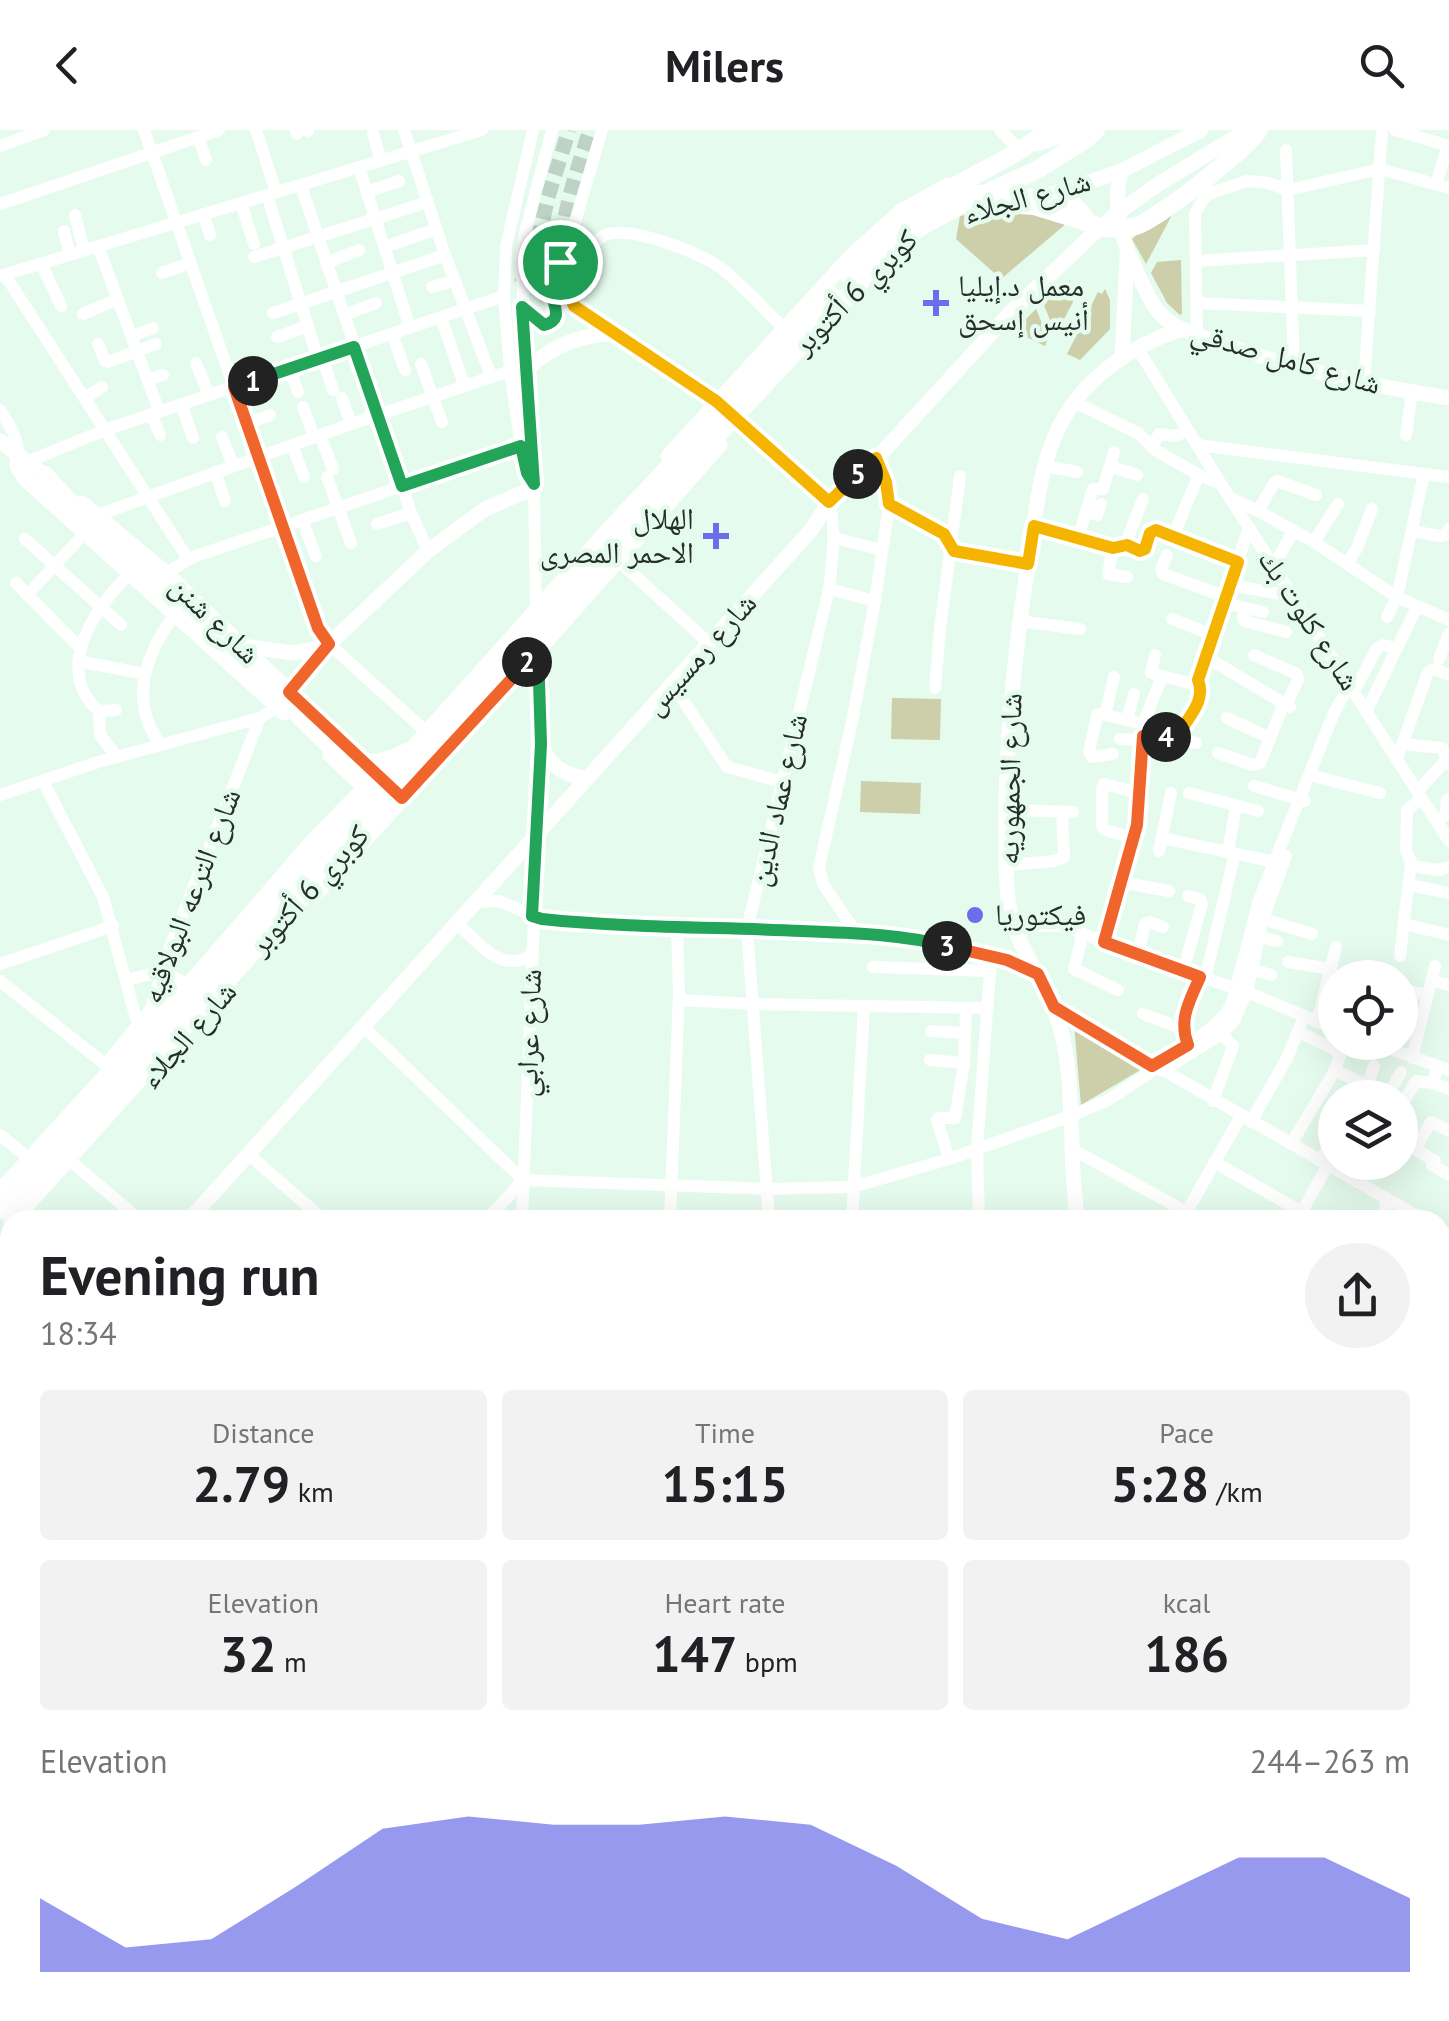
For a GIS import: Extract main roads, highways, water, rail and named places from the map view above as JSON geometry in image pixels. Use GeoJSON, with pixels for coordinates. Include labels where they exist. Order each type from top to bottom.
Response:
{"type":"FeatureCollection","features":[{"type":"Feature","properties":{"kind":"highway"},"geometry":{"type":"LineString","coordinates":[[918,211],[954,184],[1009,157],[1051,130]]}},
{"type":"Feature","properties":{"kind":"highway","name":"كوبري 6 أكتوبر"},"geometry":{"type":"LineString","coordinates":[[0,1210],[695,437],[894,230],[918,211],[1042,154],[1078,130]]}},
{"type":"Feature","properties":{"kind":"highway","name":"كوبري 6 أكتوبر"},"geometry":{"type":"LineString","coordinates":[[21,1210],[852,290],[907,236],[934,218],[1037,170],[1096,130]]}},
{"type":"Feature","properties":{"kind":"highway"},"geometry":{"type":"LineString","coordinates":[[966,202],[1034,206],[1093,225],[1128,228],[1145,222],[1227,163],[1251,135]]}},
{"type":"Feature","properties":{"kind":"highway"},"geometry":{"type":"LineString","coordinates":[[44,476],[225,643],[342,758],[354,763],[380,763],[417,747]]}},
{"type":"Feature","properties":{"kind":"main road","name":"شارع الجلاء"},"geometry":{"type":"LineString","coordinates":[[0,1192],[316,837],[422,728],[851,256],[902,211],[1021,150],[1078,130]]}},
{"type":"Feature","properties":{"kind":"main road","name":"شارع الجلاء"},"geometry":{"type":"LineString","coordinates":[[33,1210],[270,942],[372,835],[741,421],[910,239],[934,223],[963,213],[1064,191],[1122,170],[1201,130]]}},
{"type":"Feature","properties":{"kind":"main road","name":"شارع رمسيس"},"geometry":{"type":"LineString","coordinates":[[198,1210],[584,778],[673,685],[812,529],[829,502],[876,458],[1010,313],[1117,213],[1183,168],[1251,135]]}},
{"type":"Feature","properties":{"kind":"main road","name":"شارع كامل صدقي"},"geometry":{"type":"LineString","coordinates":[[1122,170],[1117,192],[1120,231],[1156,308],[1167,320],[1189,332],[1294,366],[1449,398]]}},
{"type":"Feature","properties":{"kind":"main road"},"geometry":{"type":"LineString","coordinates":[[940,190],[1040,196]]}},
{"type":"Feature","properties":{"kind":"main road"},"geometry":{"type":"LineString","coordinates":[[1064,191],[1089,221],[1091,236]]}},
{"type":"Feature","properties":{"kind":"main road"},"geometry":{"type":"LineString","coordinates":[[1122,358],[1127,252]]}},
{"type":"Feature","properties":{"kind":"main road"},"geometry":{"type":"LineString","coordinates":[[522,307],[544,325],[555,321],[552,283],[560,262],[562,280],[574,306],[716,401],[829,502]]}},
{"type":"Feature","properties":{"kind":"main road"},"geometry":{"type":"LineString","coordinates":[[518,370],[564,342],[612,332]]}},
{"type":"Feature","properties":{"kind":"main road","name":"شارع الجمهوريه"},"geometry":{"type":"LineString","coordinates":[[1078,1210],[1066,1056],[1054,1007],[1017,934],[1010,906],[1006,865],[1008,738],[1018,621],[1045,466],[1059,426],[1093,380],[1122,358],[1159,337],[1189,332]]}},
{"type":"Feature","properties":{"kind":"main road","name":"شارع شنن"},"geometry":{"type":"LineString","coordinates":[[0,441],[20,461],[44,476]]}},
{"type":"Feature","properties":{"kind":"main road","name":"شارع شنن"},"geometry":{"type":"LineString","coordinates":[[20,461],[25,479],[166,573],[402,798]]}},
{"type":"Feature","properties":{"kind":"main road"},"geometry":{"type":"LineString","coordinates":[[278,707],[328,646],[428,552],[485,509],[534,486]]}},
{"type":"Feature","properties":{"kind":"main road","name":"شارع شنن"},"geometry":{"type":"LineString","coordinates":[[89,521],[130,574],[365,788]]}},
{"type":"Feature","properties":{"kind":"main road"},"geometry":{"type":"LineString","coordinates":[[243,646],[292,653],[328,646]]}},
{"type":"Feature","properties":{"kind":"main road"},"geometry":{"type":"LineString","coordinates":[[541,744],[562,772],[584,778]]}},
{"type":"Feature","properties":{"kind":"tunnel"},"geometry":{"type":"LineString","coordinates":[[521,284],[534,258],[569,130]]}},
{"type":"Feature","properties":{"kind":"tunnel"},"geometry":{"type":"LineString","coordinates":[[560,262],[566,212],[590,130]]}},
{"type":"Feature","properties":{"kind":"place","name":"معمل د.إيليا أنيس إسحق"},"geometry":{"type":"Point","coordinates":[936,303]}},
{"type":"Feature","properties":{"kind":"place","name":"الهلال الاحمر المصرى"},"geometry":{"type":"Point","coordinates":[716,536]}},
{"type":"Feature","properties":{"kind":"place","name":"فيكتوريا"},"geometry":{"type":"Point","coordinates":[975,915]}}]}
